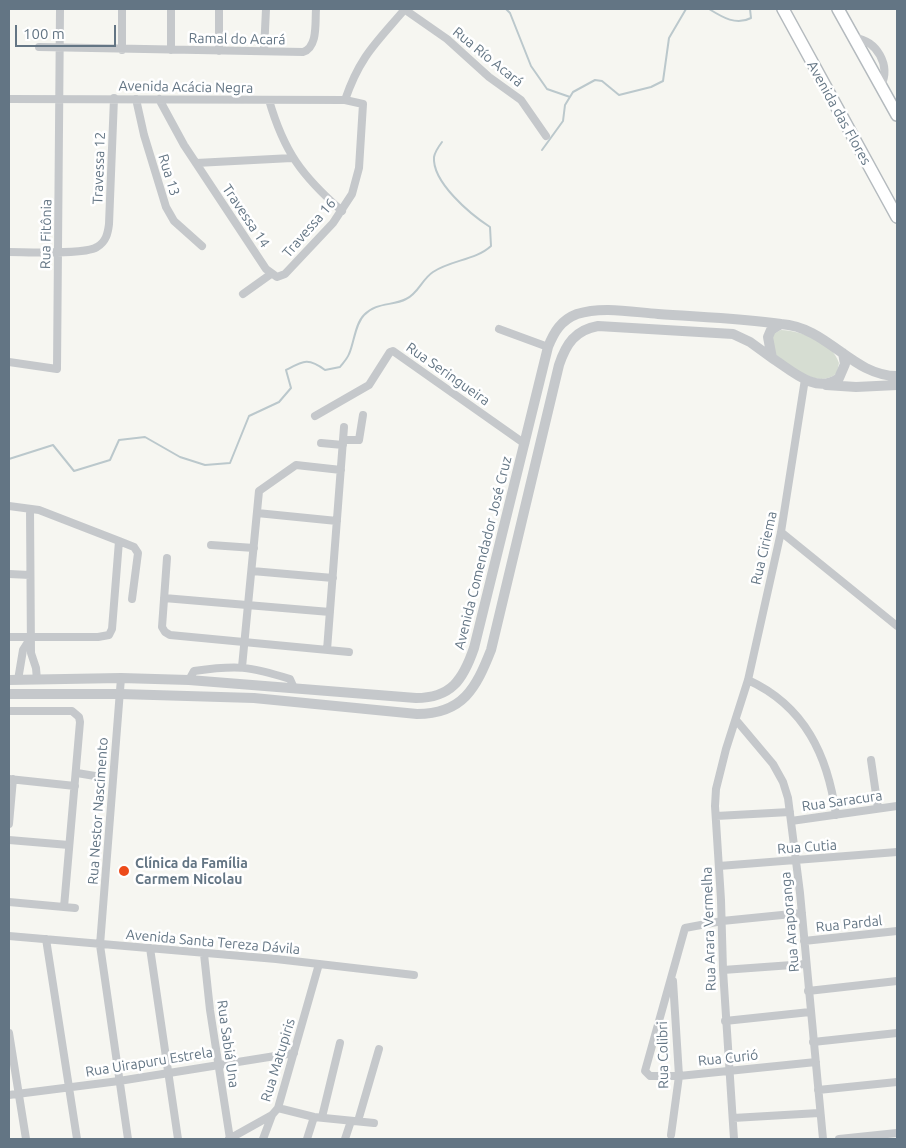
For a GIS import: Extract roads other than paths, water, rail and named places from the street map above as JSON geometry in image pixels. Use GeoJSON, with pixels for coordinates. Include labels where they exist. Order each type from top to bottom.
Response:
{"type":"FeatureCollection","features":[{"type":"Feature","properties":{"kind":"main road","name":"Avenida das Flores"},"geometry":{"type":"LineString","coordinates":[[784,9],[848,130],[897,217]]}},
{"type":"Feature","properties":{"kind":"main road"},"geometry":{"type":"LineString","coordinates":[[838,9],[897,116]]}},
{"type":"Feature","properties":{"kind":"street","name":"Rua Fitônia"},"geometry":{"type":"LineString","coordinates":[[9,362],[57,369],[60,9]]}},
{"type":"Feature","properties":{"kind":"street"},"geometry":{"type":"LineString","coordinates":[[122,9],[122,50]]}},
{"type":"Feature","properties":{"kind":"street"},"geometry":{"type":"LineString","coordinates":[[171,9],[171,50]]}},
{"type":"Feature","properties":{"kind":"street"},"geometry":{"type":"LineString","coordinates":[[219,9],[219,51]]}},
{"type":"Feature","properties":{"kind":"street"},"geometry":{"type":"LineString","coordinates":[[264,52],[266,9]]}},
{"type":"Feature","properties":{"kind":"street","name":"Ramal do Acará"},"geometry":{"type":"LineString","coordinates":[[61,48],[298,52],[310,49],[313,43],[316,9]]}},
{"type":"Feature","properties":{"kind":"street"},"geometry":{"type":"LineString","coordinates":[[345,100],[353,76],[365,55],[404,9]]}},
{"type":"Feature","properties":{"kind":"street","name":"Rua Río Acará"},"geometry":{"type":"LineString","coordinates":[[404,9],[447,39],[489,77],[521,100],[546,136]]}},
{"type":"Feature","properties":{"kind":"street"},"geometry":{"type":"LineString","coordinates":[[39,47],[61,48]]}},
{"type":"Feature","properties":{"kind":"street","name":"Avenida Acácia Negra"},"geometry":{"type":"LineString","coordinates":[[9,100],[114,98],[345,100],[363,104]]}},
{"type":"Feature","properties":{"kind":"street","name":"Travessa 12"},"geometry":{"type":"LineString","coordinates":[[59,252],[93,249],[106,238],[109,224],[114,98]]}},
{"type":"Feature","properties":{"kind":"street","name":"Rua 13"},"geometry":{"type":"LineString","coordinates":[[136,99],[144,134],[166,207],[174,221],[202,246]]}},
{"type":"Feature","properties":{"kind":"street","name":"Travessa 14"},"geometry":{"type":"LineString","coordinates":[[159,99],[196,163],[271,274]]}},
{"type":"Feature","properties":{"kind":"street"},"geometry":{"type":"LineString","coordinates":[[269,100],[292,158],[318,190],[342,212]]}},
{"type":"Feature","properties":{"kind":"street","name":"Travessa 16"},"geometry":{"type":"LineString","coordinates":[[271,274],[280,277],[342,212],[352,194],[359,168],[363,104]]}},
{"type":"Feature","properties":{"kind":"street","name":"Travessa 14"},"geometry":{"type":"LineString","coordinates":[[196,163],[292,158]]}},
{"type":"Feature","properties":{"kind":"street"},"geometry":{"type":"LineString","coordinates":[[9,252],[59,252]]}},
{"type":"Feature","properties":{"kind":"street"},"geometry":{"type":"LineString","coordinates":[[243,294],[271,274]]}},
{"type":"Feature","properties":{"kind":"street","name":"Avenida Comendador José Cruz"},"geometry":{"type":"LineString","coordinates":[[13,680],[121,678],[189,680],[416,698],[434,697],[452,688],[462,677],[474,648],[548,348],[555,330],[566,320],[590,312],[612,311],[730,318],[781,324],[808,330],[824,338],[843,353]]}},
{"type":"Feature","properties":{"kind":"street"},"geometry":{"type":"LineString","coordinates":[[772,358],[768,336],[772,330],[781,324]]}},
{"type":"Feature","properties":{"kind":"street"},"geometry":{"type":"LineString","coordinates":[[64,907],[80,722],[76,713],[67,711],[11,711],[11,698],[120,694],[254,698],[417,714],[430,714],[454,706],[476,685],[491,650],[558,364],[568,342],[586,328],[598,326],[726,333],[750,342],[805,379],[825,385],[856,387],[897,385]]}},
{"type":"Feature","properties":{"kind":"street"},"geometry":{"type":"LineString","coordinates":[[499,329],[548,348]]}},
{"type":"Feature","properties":{"kind":"street","name":"Rua Seringueira"},"geometry":{"type":"LineString","coordinates":[[315,416],[369,385],[390,352],[393,351],[525,444]]}},
{"type":"Feature","properties":{"kind":"street"},"geometry":{"type":"LineString","coordinates":[[843,353],[874,371],[897,376]]}},
{"type":"Feature","properties":{"kind":"street"},"geometry":{"type":"LineString","coordinates":[[825,385],[834,382],[841,374],[845,364],[843,353]]}},
{"type":"Feature","properties":{"kind":"street","name":"Rua Ciriema"},"geometry":{"type":"LineString","coordinates":[[736,720],[748,680],[781,532],[805,379]]}},
{"type":"Feature","properties":{"kind":"street"},"geometry":{"type":"LineString","coordinates":[[321,443],[343,443],[359,440],[363,416]]}},
{"type":"Feature","properties":{"kind":"street"},"geometry":{"type":"LineString","coordinates":[[327,650],[344,427]]}},
{"type":"Feature","properties":{"kind":"street"},"geometry":{"type":"LineString","coordinates":[[242,667],[259,491],[296,465],[341,470]]}},
{"type":"Feature","properties":{"kind":"street"},"geometry":{"type":"LineString","coordinates":[[9,506],[30,509],[137,549],[132,599]]}},
{"type":"Feature","properties":{"kind":"street"},"geometry":{"type":"LineString","coordinates":[[30,509],[31,657],[36,668],[36,680]]}},
{"type":"Feature","properties":{"kind":"street"},"geometry":{"type":"LineString","coordinates":[[257,513],[337,521]]}},
{"type":"Feature","properties":{"kind":"street"},"geometry":{"type":"LineString","coordinates":[[781,532],[897,626]]}},
{"type":"Feature","properties":{"kind":"street"},"geometry":{"type":"LineString","coordinates":[[9,637],[98,637],[109,635],[112,629],[119,541]]}},
{"type":"Feature","properties":{"kind":"street"},"geometry":{"type":"LineString","coordinates":[[211,545],[254,548]]}},
{"type":"Feature","properties":{"kind":"street"},"geometry":{"type":"LineString","coordinates":[[167,558],[162,627],[170,635],[349,652]]}},
{"type":"Feature","properties":{"kind":"street"},"geometry":{"type":"LineString","coordinates":[[252,570],[332,578]]}},
{"type":"Feature","properties":{"kind":"street"},"geometry":{"type":"LineString","coordinates":[[9,574],[30,575]]}},
{"type":"Feature","properties":{"kind":"street"},"geometry":{"type":"LineString","coordinates":[[164,598],[330,612]]}},
{"type":"Feature","properties":{"kind":"street"},"geometry":{"type":"LineString","coordinates":[[13,680],[23,650],[31,637]]}},
{"type":"Feature","properties":{"kind":"street"},"geometry":{"type":"LineString","coordinates":[[189,680],[194,671],[231,666],[254,668],[290,679],[294,688]]}},
{"type":"Feature","properties":{"kind":"street","name":"Rua Nestor Nascimento"},"geometry":{"type":"LineString","coordinates":[[121,678],[100,945],[128,1139]]}},
{"type":"Feature","properties":{"kind":"street"},"geometry":{"type":"LineString","coordinates":[[748,680],[775,695],[807,726],[827,768],[836,815]]}},
{"type":"Feature","properties":{"kind":"street","name":"Rua Arara Vermelha"},"geometry":{"type":"LineString","coordinates":[[734,1139],[725,1022],[716,816],[718,776],[736,720]]}},
{"type":"Feature","properties":{"kind":"street","name":"Rua Araporanga"},"geometry":{"type":"LineString","coordinates":[[736,720],[768,757],[779,773],[788,798],[802,913],[823,1139]]}},
{"type":"Feature","properties":{"kind":"street"},"geometry":{"type":"LineString","coordinates":[[871,760],[878,808]]}},
{"type":"Feature","properties":{"kind":"street"},"geometry":{"type":"LineString","coordinates":[[77,773],[95,776]]}},
{"type":"Feature","properties":{"kind":"street"},"geometry":{"type":"LineString","coordinates":[[9,824],[11,779],[75,786]]}},
{"type":"Feature","properties":{"kind":"street","name":"Rua Saracura"},"geometry":{"type":"LineString","coordinates":[[716,816],[836,815],[897,806]]}},
{"type":"Feature","properties":{"kind":"street"},"geometry":{"type":"LineString","coordinates":[[9,840],[69,845]]}},
{"type":"Feature","properties":{"kind":"street","name":"Rua Cutia"},"geometry":{"type":"LineString","coordinates":[[719,866],[897,852]]}},
{"type":"Feature","properties":{"kind":"street"},"geometry":{"type":"LineString","coordinates":[[9,902],[75,908]]}},
{"type":"Feature","properties":{"kind":"street","name":"Rua Pardal"},"geometry":{"type":"LineString","coordinates":[[682,933],[688,926],[802,913]]}},
{"type":"Feature","properties":{"kind":"street","name":"Rua Pardal"},"geometry":{"type":"LineString","coordinates":[[804,941],[897,932]]}},
{"type":"Feature","properties":{"kind":"street","name":"Rua Colibri"},"geometry":{"type":"LineString","coordinates":[[645,1071],[682,933]]}},
{"type":"Feature","properties":{"kind":"street","name":"Avenida Santa Tereza Dávila"},"geometry":{"type":"LineString","coordinates":[[9,936],[319,964],[414,976]]}},
{"type":"Feature","properties":{"kind":"street"},"geometry":{"type":"LineString","coordinates":[[46,939],[77,1139]]}},
{"type":"Feature","properties":{"kind":"street"},"geometry":{"type":"LineString","coordinates":[[150,948],[178,1139]]}},
{"type":"Feature","properties":{"kind":"street","name":"Rua Sabiá Una"},"geometry":{"type":"LineString","coordinates":[[204,954],[229,1139]]}},
{"type":"Feature","properties":{"kind":"street","name":"Rua Matupiris"},"geometry":{"type":"LineString","coordinates":[[229,1139],[272,1115],[278,1108],[319,964]]}},
{"type":"Feature","properties":{"kind":"street"},"geometry":{"type":"LineString","coordinates":[[723,970],[806,964]]}},
{"type":"Feature","properties":{"kind":"street","name":"Rua Colibri"},"geometry":{"type":"LineString","coordinates":[[671,1135],[679,1076],[672,974]]}},
{"type":"Feature","properties":{"kind":"street"},"geometry":{"type":"LineString","coordinates":[[808,991],[897,980]]}},
{"type":"Feature","properties":{"kind":"street"},"geometry":{"type":"LineString","coordinates":[[725,1022],[810,1012]]}},
{"type":"Feature","properties":{"kind":"street"},"geometry":{"type":"LineString","coordinates":[[9,1033],[26,1139]]}},
{"type":"Feature","properties":{"kind":"street"},"geometry":{"type":"LineString","coordinates":[[813,1042],[897,1033]]}},
{"type":"Feature","properties":{"kind":"street"},"geometry":{"type":"LineString","coordinates":[[307,1139],[318,1117],[340,1043]]}},
{"type":"Feature","properties":{"kind":"street"},"geometry":{"type":"LineString","coordinates":[[345,1139],[354,1121],[379,1049]]}},
{"type":"Feature","properties":{"kind":"street","name":"Rua Uirapuru Estrela"},"geometry":{"type":"LineString","coordinates":[[9,1095],[294,1053]]}},
{"type":"Feature","properties":{"kind":"street","name":"Rua Curió"},"geometry":{"type":"LineString","coordinates":[[645,1071],[650,1076],[679,1076],[816,1062]]}},
{"type":"Feature","properties":{"kind":"street"},"geometry":{"type":"LineString","coordinates":[[818,1090],[897,1082]]}},
{"type":"Feature","properties":{"kind":"street"},"geometry":{"type":"LineString","coordinates":[[278,1108],[318,1117],[374,1123]]}},
{"type":"Feature","properties":{"kind":"street"},"geometry":{"type":"LineString","coordinates":[[732,1118],[820,1113]]}},
{"type":"Feature","properties":{"kind":"street"},"geometry":{"type":"LineString","coordinates":[[263,1139],[272,1115]]}},
{"type":"Feature","properties":{"kind":"street"},"geometry":{"type":"LineString","coordinates":[[839,1139],[897,1133]]}},
{"type":"Feature","properties":{"kind":"waterway"},"geometry":{"type":"LineString","coordinates":[[506,9],[510,13],[531,66],[547,89],[570,97]]}},
{"type":"Feature","properties":{"kind":"waterway"},"geometry":{"type":"LineString","coordinates":[[542,150],[563,121],[565,105],[573,92],[595,80],[602,81],[619,95],[651,87],[663,81],[669,38],[686,9]]}},
{"type":"Feature","properties":{"kind":"waterway"},"geometry":{"type":"LineString","coordinates":[[709,9],[735,21],[751,18],[750,9]]}},
{"type":"Feature","properties":{"kind":"waterway"},"geometry":{"type":"LineString","coordinates":[[9,459],[53,445],[74,471],[110,460],[119,440],[145,437],[180,457],[205,465],[230,463],[249,416],[279,402],[291,388],[286,370],[306,362],[314,363],[325,370],[340,367],[349,354],[359,323],[364,315],[379,306],[396,303],[410,297],[433,272],[485,251],[491,246],[490,227],[463,206],[439,177],[434,157],[442,142]]}},
{"type":"Feature","properties":{"kind":"place","name":"Clínica da Família Carmem Nicolau"},"geometry":{"type":"Point","coordinates":[124,871]}}]}
